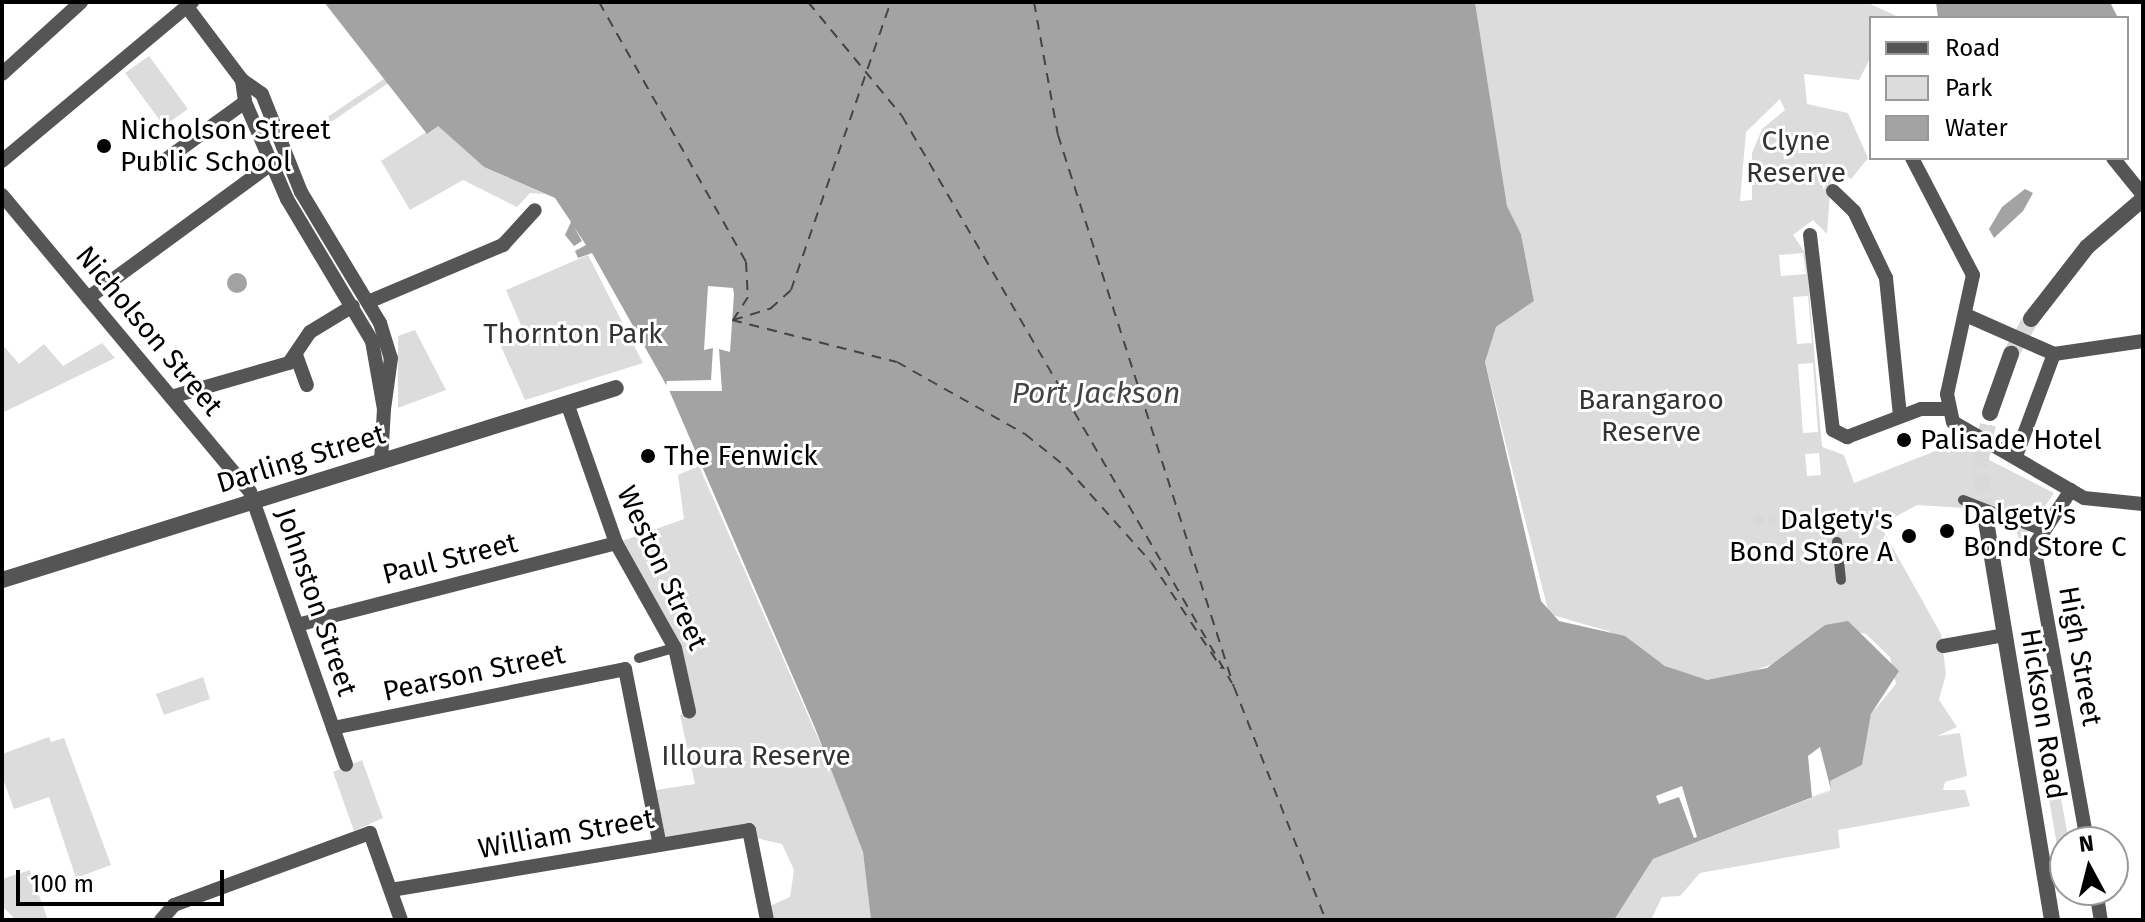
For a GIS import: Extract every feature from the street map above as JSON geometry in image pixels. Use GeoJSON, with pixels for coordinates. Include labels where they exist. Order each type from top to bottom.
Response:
{"type":"FeatureCollection","features":[{"type":"Feature","properties":{"kind":"street"},"geometry":{"type":"LineString","coordinates":[[2,74],[81,2]]}},
{"type":"Feature","properties":{"kind":"street"},"geometry":{"type":"LineString","coordinates":[[2,161],[189,4],[242,80],[262,94],[301,192],[391,358],[381,461]]}},
{"type":"Feature","properties":{"kind":"street"},"geometry":{"type":"LineString","coordinates":[[242,80],[245,102],[271,164],[361,304]]}},
{"type":"Feature","properties":{"kind":"street"},"geometry":{"type":"LineString","coordinates":[[157,166],[245,102]]}},
{"type":"Feature","properties":{"kind":"street"},"geometry":{"type":"LineString","coordinates":[[1913,160],[1973,275],[1968,316],[1947,409],[1967,436],[2012,454],[2099,504],[2143,504]]}},
{"type":"Feature","properties":{"kind":"street"},"geometry":{"type":"LineString","coordinates":[[2031,319],[2087,247],[2143,197],[2115,160]]}},
{"type":"Feature","properties":{"kind":"street"},"geometry":{"type":"LineString","coordinates":[[88,298],[271,164]]}},
{"type":"Feature","properties":{"kind":"street"},"geometry":{"type":"LineString","coordinates":[[1833,191],[1854,211],[1886,278],[1900,416]]}},
{"type":"Feature","properties":{"kind":"street","name":"Nicholson Street"},"geometry":{"type":"LineString","coordinates":[[2,195],[171,397],[253,502]]}},
{"type":"Feature","properties":{"kind":"street"},"geometry":{"type":"LineString","coordinates":[[171,397],[296,355],[310,332],[361,304],[503,245],[535,210]]}},
{"type":"Feature","properties":{"kind":"street"},"geometry":{"type":"LineString","coordinates":[[1810,235],[1830,424],[1847,437],[1900,416],[1947,409]]}},
{"type":"Feature","properties":{"kind":"street"},"geometry":{"type":"LineString","coordinates":[[1968,316],[2051,353],[2143,341]]}},
{"type":"Feature","properties":{"kind":"street"},"geometry":{"type":"LineString","coordinates":[[2012,454],[2051,353]]}},
{"type":"Feature","properties":{"kind":"street"},"geometry":{"type":"LineString","coordinates":[[1990,413],[2011,354]]}},
{"type":"Feature","properties":{"kind":"street"},"geometry":{"type":"LineString","coordinates":[[296,355],[307,385]]}},
{"type":"Feature","properties":{"kind":"street","name":"Darling Street"},"geometry":{"type":"LineString","coordinates":[[4,577],[616,388]]}},
{"type":"Feature","properties":{"kind":"street","name":"Weston Street"},"geometry":{"type":"LineString","coordinates":[[567,403],[616,543],[675,648],[689,711]]}},
{"type":"Feature","properties":{"kind":"street"},"geometry":{"type":"LineString","coordinates":[[1963,500],[2040,530],[2071,490]]}},
{"type":"Feature","properties":{"kind":"street","name":"Johnston Street"},"geometry":{"type":"LineString","coordinates":[[253,502],[346,765]]}},
{"type":"Feature","properties":{"kind":"street","name":"Hickson Road"},"geometry":{"type":"LineString","coordinates":[[1985,515],[2052,920]]}},
{"type":"Feature","properties":{"kind":"street","name":"High Street"},"geometry":{"type":"LineString","coordinates":[[2040,530],[2035,556],[2084,826]]}},
{"type":"Feature","properties":{"kind":"street"},"geometry":{"type":"LineString","coordinates":[[1837,542],[1841,580]]}},
{"type":"Feature","properties":{"kind":"street","name":"Paul Street"},"geometry":{"type":"LineString","coordinates":[[297,625],[616,543]]}},
{"type":"Feature","properties":{"kind":"street"},"geometry":{"type":"LineString","coordinates":[[1943,646],[2004,635]]}},
{"type":"Feature","properties":{"kind":"street"},"geometry":{"type":"LineString","coordinates":[[639,658],[675,648]]}},
{"type":"Feature","properties":{"kind":"street","name":"Pearson Street"},"geometry":{"type":"LineString","coordinates":[[333,728],[625,669],[660,845]]}},
{"type":"Feature","properties":{"kind":"street","name":"William Street"},"geometry":{"type":"LineString","coordinates":[[391,890],[749,830],[767,920]]}},
{"type":"Feature","properties":{"kind":"street"},"geometry":{"type":"LineString","coordinates":[[166,919],[174,905],[370,833],[401,920]]}},
{"type":"Feature","properties":{"kind":"green space","name":"Barangaroo Reserve"},"geometry":{"type":"Polygon","coordinates":[[[1475,2],[1866,2],[1897,16],[1869,16],[1869,61],[1859,80],[1804,74],[1807,104],[1848,113],[1868,158],[1851,179],[1842,173],[1831,179],[1827,234],[1813,220],[1793,235],[1806,254],[1822,447],[1844,455],[1854,483],[1956,443],[2054,493],[2020,543],[2015,527],[1964,508],[1917,505],[1880,525],[1941,634],[1946,674],[1939,700],[1957,727],[1937,736],[1960,733],[1967,776],[1945,782],[1943,790],[1965,790],[1970,806],[1838,830],[1840,848],[1700,873],[1680,896],[1662,897],[1651,920],[1614,920],[1653,859],[1830,791],[1830,781],[1862,765],[1871,714],[1896,684],[1890,657],[1866,634],[1825,625],[1788,658],[1730,680],[1707,680],[1681,675],[1608,631],[1549,614],[1485,362],[1496,327],[1534,301],[1521,234],[1507,206],[1475,2]],[[1780,99],[1746,132],[1740,201],[1752,200],[1752,153],[1762,129],[1785,110],[1780,99]],[[1803,253],[1779,255],[1781,276],[1806,274],[1803,253]],[[1808,296],[1793,297],[1797,344],[1812,343],[1808,296]],[[1813,363],[1798,364],[1803,433],[1818,432],[1813,363]],[[1819,453],[1805,454],[1807,476],[1821,475],[1819,453]]]}},
{"type":"Feature","properties":{"kind":"green space"},"geometry":{"type":"Polygon","coordinates":[[[149,56],[188,109],[164,126],[125,73],[149,56]]]}},
{"type":"Feature","properties":{"kind":"green space"},"geometry":{"type":"Polygon","coordinates":[[[387,77],[390,82],[300,143],[302,134],[387,77]]]}},
{"type":"Feature","properties":{"kind":"green space"},"geometry":{"type":"Polygon","coordinates":[[[437,125],[484,167],[545,194],[530,193],[517,207],[463,180],[410,210],[381,161],[437,125]]]}},
{"type":"Feature","properties":{"kind":"green space","name":"Thornton Park"},"geometry":{"type":"Polygon","coordinates":[[[588,255],[643,363],[525,400],[499,342],[523,330],[506,290],[588,255]]]}},
{"type":"Feature","properties":{"kind":"green space"},"geometry":{"type":"Polygon","coordinates":[[[415,330],[446,390],[398,408],[398,336],[415,330]]]}},
{"type":"Feature","properties":{"kind":"green space"},"geometry":{"type":"Polygon","coordinates":[[[102,343],[115,358],[2,413],[2,344],[19,364],[44,344],[63,366],[102,343]]]}},
{"type":"Feature","properties":{"kind":"green space","name":"Illoura Reserve"},"geometry":{"type":"Polygon","coordinates":[[[699,466],[828,761],[863,852],[871,920],[773,920],[770,906],[790,897],[794,870],[782,844],[756,838],[753,825],[666,839],[656,790],[695,784],[680,715],[692,713],[676,636],[622,541],[684,519],[678,475],[699,466]]]}},
{"type":"Feature","properties":{"kind":"green space"},"geometry":{"type":"Polygon","coordinates":[[[203,677],[210,699],[164,715],[156,694],[203,677]]]}},
{"type":"Feature","properties":{"kind":"green space"},"geometry":{"type":"Polygon","coordinates":[[[49,737],[51,742],[64,738],[111,865],[76,878],[49,797],[14,809],[2,776],[2,754],[49,737]]]}},
{"type":"Feature","properties":{"kind":"green space"},"geometry":{"type":"Polygon","coordinates":[[[2051,745],[2066,826],[2054,826],[2040,747],[2051,745]]]}},
{"type":"Feature","properties":{"kind":"green space"},"geometry":{"type":"Polygon","coordinates":[[[362,760],[383,818],[354,831],[333,772],[362,760]]]}},
{"type":"Feature","properties":{"kind":"green space"},"geometry":{"type":"Polygon","coordinates":[[[30,870],[48,920],[16,920],[2,906],[2,879],[30,870]]]}},
{"type":"Feature","properties":{"kind":"water","name":"Port Jackson"},"geometry":{"type":"Polygon","coordinates":[[[324,2],[1475,2],[1507,206],[1521,234],[1534,301],[1496,327],[1485,362],[1541,601],[1559,621],[1625,636],[1665,666],[1707,680],[1767,668],[1825,625],[1848,621],[1899,671],[1871,714],[1862,765],[1830,781],[1831,790],[1653,859],[1614,920],[871,920],[863,852],[815,728],[669,390],[592,253],[578,258],[575,251],[586,245],[574,227],[582,241],[574,246],[565,235],[571,222],[555,198],[484,167],[438,126],[427,134],[324,2]]]}},
{"type":"Feature","properties":{"kind":"water"},"geometry":{"type":"Polygon","coordinates":[[[1936,2],[2110,2],[2117,16],[1938,16],[1936,2]]]}},
{"type":"Feature","properties":{"kind":"water"},"geometry":{"type":"Polygon","coordinates":[[[2025,189],[2033,193],[2023,211],[1994,238],[1989,229],[2002,207],[2025,189]]]}},
{"type":"Feature","properties":{"kind":"water"},"geometry":{"type":"Polygon","coordinates":[[[237,273],[244,276],[247,283],[244,290],[237,293],[230,290],[227,283],[230,276],[237,273]]]}},
{"type":"Feature","properties":{"kind":"pier"},"geometry":{"type":"Polygon","coordinates":[[[708,286],[733,288],[734,294],[730,352],[719,349],[722,391],[665,391],[667,381],[711,380],[713,348],[704,350],[708,286]]]}},
{"type":"Feature","properties":{"kind":"pier"},"geometry":{"type":"Polygon","coordinates":[[[1820,747],[1831,790],[1812,797],[1808,756],[1820,747]]]}},
{"type":"Feature","properties":{"kind":"pier"},"geometry":{"type":"Polygon","coordinates":[[[1682,786],[1697,837],[1694,838],[1679,797],[1659,804],[1656,796],[1682,786]]]}},
{"type":"Feature","properties":{"kind":"ferry route"},"geometry":{"type":"LineString","coordinates":[[599,2],[746,262],[748,297],[733,320]]}},
{"type":"Feature","properties":{"kind":"ferry route"},"geometry":{"type":"LineString","coordinates":[[808,2],[902,116],[1232,683]]}},
{"type":"Feature","properties":{"kind":"ferry route"},"geometry":{"type":"LineString","coordinates":[[733,320],[770,309],[791,290],[891,2]]}},
{"type":"Feature","properties":{"kind":"ferry route"},"geometry":{"type":"LineString","coordinates":[[1034,2],[1058,135],[1234,687],[1326,920]]}},
{"type":"Feature","properties":{"kind":"ferry route"},"geometry":{"type":"LineString","coordinates":[[732,320],[897,362],[1025,434],[1066,467],[1151,562],[1222,669]]}},
{"type":"Feature","properties":{"kind":"tunnel"},"geometry":{"type":"LineString","coordinates":[[2011,354],[2031,319]]}},
{"type":"Feature","properties":{"kind":"tunnel"},"geometry":{"type":"LineString","coordinates":[[1985,515],[1980,464],[1990,413]]}},
{"type":"Feature","properties":{"kind":"tunnel"},"geometry":{"type":"LineString","coordinates":[[1754,520],[1815,520],[1831,526],[1837,542]]}},
{"type":"Feature","properties":{"kind":"place","name":"Nicholson Street Public School"},"geometry":{"type":"Point","coordinates":[104,146]}},
{"type":"Feature","properties":{"kind":"place","name":"Palisade Hotel"},"geometry":{"type":"Point","coordinates":[1904,440]}},
{"type":"Feature","properties":{"kind":"place","name":"The Fenwick"},"geometry":{"type":"Point","coordinates":[648,456]}},
{"type":"Feature","properties":{"kind":"place","name":"Dalgety's Bond Store C"},"geometry":{"type":"Point","coordinates":[1947,531]}},
{"type":"Feature","properties":{"kind":"place","name":"Dalgety's Bond Store A"},"geometry":{"type":"Point","coordinates":[1909,536]}},
{"type":"Feature","properties":{"kind":"park label","name":"Clyne Reserve"},"geometry":{"type":"Point","coordinates":[1796,157]}}]}
